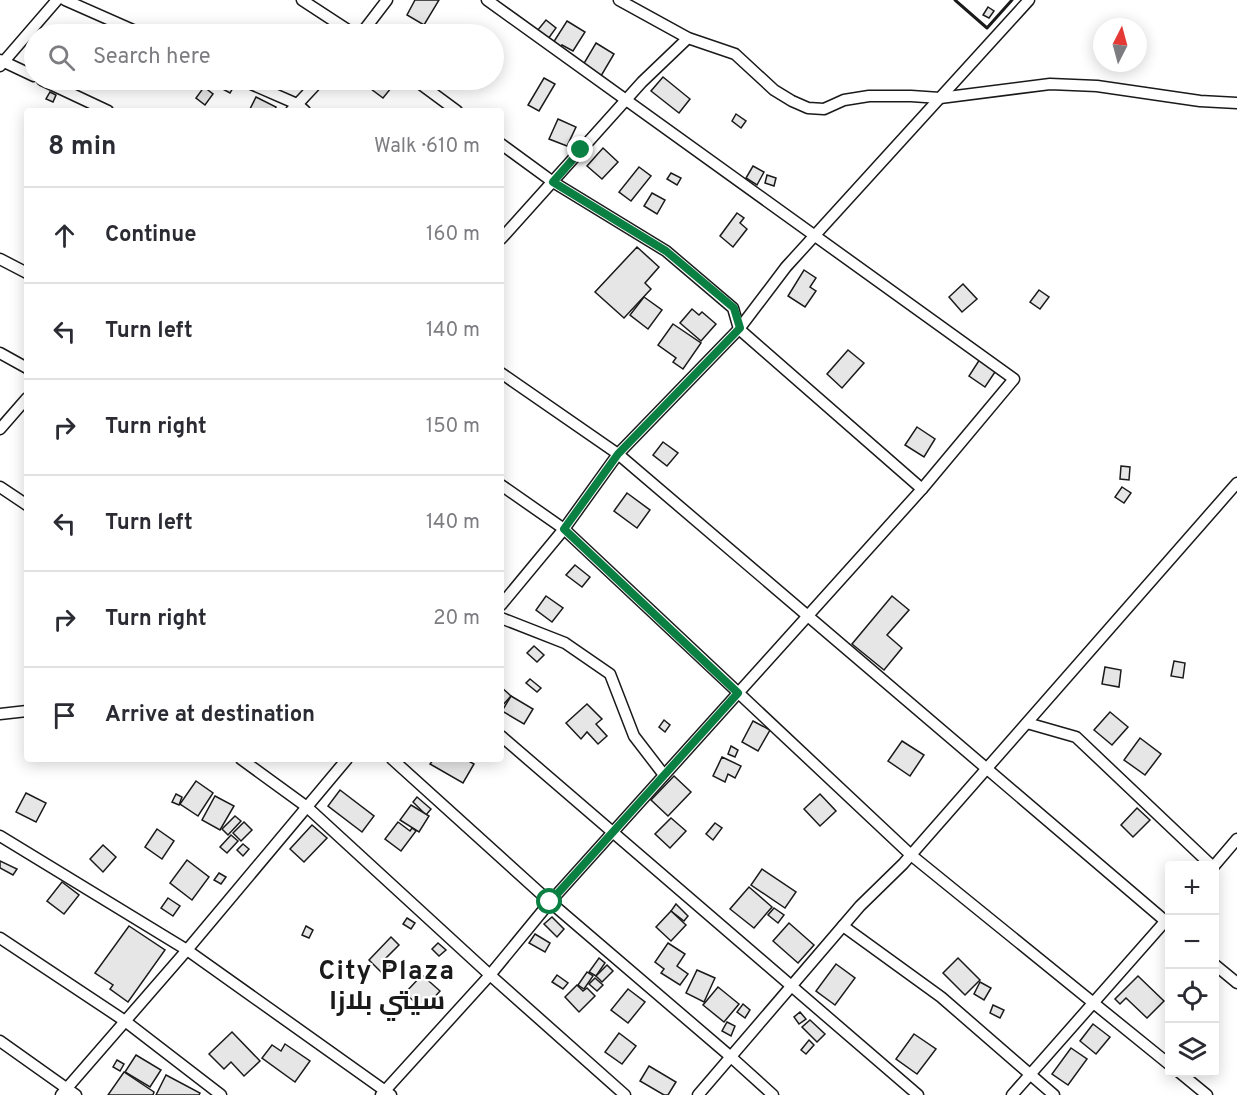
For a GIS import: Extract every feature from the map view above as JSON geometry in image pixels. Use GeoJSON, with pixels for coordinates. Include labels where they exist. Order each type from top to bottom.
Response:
{"type":"FeatureCollection","features":[{"type":"Feature","properties":{"kind":"street"},"geometry":{"type":"LineString","coordinates":[[35,24],[57,0]]}},
{"type":"Feature","properties":{"kind":"street"},"geometry":{"type":"LineString","coordinates":[[66,0],[120,24]]}},
{"type":"Feature","properties":{"kind":"street"},"geometry":{"type":"LineString","coordinates":[[302,0],[339,24]]}},
{"type":"Feature","properties":{"kind":"street"},"geometry":{"type":"LineString","coordinates":[[369,24],[387,0]]}},
{"type":"Feature","properties":{"kind":"street"},"geometry":{"type":"LineString","coordinates":[[0,836],[188,950],[385,1093],[490,975],[550,902],[922,489],[1014,379],[487,0]]}},
{"type":"Feature","properties":{"kind":"street"},"geometry":{"type":"LineString","coordinates":[[619,0],[687,38],[735,54],[774,90],[792,102],[808,108],[824,109],[844,100],[869,96],[940,98],[1050,84],[1070,84],[1200,101],[1237,103]]}},
{"type":"Feature","properties":{"kind":"street"},"geometry":{"type":"LineString","coordinates":[[504,601],[564,529],[618,454],[740,328],[786,267],[1029,0]]}},
{"type":"Feature","properties":{"kind":"street"},"geometry":{"type":"LineString","coordinates":[[24,37],[1,62],[24,72]]}},
{"type":"Feature","properties":{"kind":"street"},"geometry":{"type":"LineString","coordinates":[[504,236],[656,67],[687,38]]}},
{"type":"Feature","properties":{"kind":"street"},"geometry":{"type":"LineString","coordinates":[[63,90],[102,108]]}},
{"type":"Feature","properties":{"kind":"street"},"geometry":{"type":"LineString","coordinates":[[261,90],[296,108]]}},
{"type":"Feature","properties":{"kind":"street"},"geometry":{"type":"LineString","coordinates":[[299,108],[312,90]]}},
{"type":"Feature","properties":{"kind":"street"},"geometry":{"type":"LineString","coordinates":[[429,90],[453,108]]}},
{"type":"Feature","properties":{"kind":"street"},"geometry":{"type":"LineString","coordinates":[[504,146],[553,182],[666,251],[734,308],[740,328],[922,489]]}},
{"type":"Feature","properties":{"kind":"street"},"geometry":{"type":"LineString","coordinates":[[0,260],[24,272]]}},
{"type":"Feature","properties":{"kind":"street"},"geometry":{"type":"LineString","coordinates":[[0,353],[24,366]]}},
{"type":"Feature","properties":{"kind":"street"},"geometry":{"type":"LineString","coordinates":[[504,374],[618,454],[1165,918]]}},
{"type":"Feature","properties":{"kind":"street"},"geometry":{"type":"LineString","coordinates":[[0,429],[24,401]]}},
{"type":"Feature","properties":{"kind":"street"},"geometry":{"type":"LineString","coordinates":[[698,1095],[860,906],[911,855],[1237,483]]}},
{"type":"Feature","properties":{"kind":"street"},"geometry":{"type":"LineString","coordinates":[[0,487],[24,503]]}},
{"type":"Feature","properties":{"kind":"street"},"geometry":{"type":"LineString","coordinates":[[504,487],[564,529],[911,855],[1165,1061]]}},
{"type":"Feature","properties":{"kind":"street"},"geometry":{"type":"LineString","coordinates":[[504,619],[565,644],[610,674],[634,736],[664,775]]}},
{"type":"Feature","properties":{"kind":"street"},"geometry":{"type":"LineString","coordinates":[[0,714],[24,711]]}},
{"type":"Feature","properties":{"kind":"street"},"geometry":{"type":"LineString","coordinates":[[1027,723],[1076,737],[1208,861]]}},
{"type":"Feature","properties":{"kind":"street"},"geometry":{"type":"LineString","coordinates":[[504,739],[918,1095]]}},
{"type":"Feature","properties":{"kind":"street"},"geometry":{"type":"LineString","coordinates":[[245,762],[307,807],[625,1095]]}},
{"type":"Feature","properties":{"kind":"street"},"geometry":{"type":"LineString","coordinates":[[0,1041],[68,1093],[125,1021],[188,950],[344,762]]}},
{"type":"Feature","properties":{"kind":"street"},"geometry":{"type":"LineString","coordinates":[[395,762],[550,902],[773,1095]]}},
{"type":"Feature","properties":{"kind":"street"},"geometry":{"type":"LineString","coordinates":[[1217,861],[1237,839]]}},
{"type":"Feature","properties":{"kind":"street"},"geometry":{"type":"LineString","coordinates":[[1012,1095],[1165,924]]}},
{"type":"Feature","properties":{"kind":"street"},"geometry":{"type":"LineString","coordinates":[[843,926],[941,997],[1054,1095]]}},
{"type":"Feature","properties":{"kind":"street"},"geometry":{"type":"LineString","coordinates":[[0,938],[125,1021],[220,1095]]}},
{"type":"Feature","properties":{"kind":"street"},"geometry":{"type":"LineString","coordinates":[[1219,967],[1237,983]]}},
{"type":"Feature","properties":{"kind":"street"},"geometry":{"type":"LineString","coordinates":[[1185,1077],[1207,1095]]}},
{"type":"Feature","properties":{"kind":"building"},"geometry":{"type":"Polygon","coordinates":[[[415,0],[439,0],[425,24],[407,15],[415,0]]]}},
{"type":"Feature","properties":{"kind":"building"},"geometry":{"type":"Polygon","coordinates":[[[988,7],[994,11],[989,18],[983,15],[988,7]]]}},
{"type":"Feature","properties":{"kind":"building"},"geometry":{"type":"Polygon","coordinates":[[[546,20],[556,28],[548,39],[537,31],[546,20]]]}},
{"type":"Feature","properties":{"kind":"building"},"geometry":{"type":"Polygon","coordinates":[[[567,21],[585,32],[573,51],[553,43],[567,21]]]}},
{"type":"Feature","properties":{"kind":"building"},"geometry":{"type":"Polygon","coordinates":[[[596,43],[614,54],[601,76],[583,65],[596,43]]]}},
{"type":"Feature","properties":{"kind":"building"},"geometry":{"type":"Polygon","coordinates":[[[663,77],[690,99],[679,113],[651,91],[663,77]]]}},
{"type":"Feature","properties":{"kind":"building"},"geometry":{"type":"Polygon","coordinates":[[[544,78],[555,84],[539,111],[528,105],[544,78]]]}},
{"type":"Feature","properties":{"kind":"building"},"geometry":{"type":"Polygon","coordinates":[[[202,90],[208,90],[213,94],[205,105],[196,98],[202,90]]]}},
{"type":"Feature","properties":{"kind":"building"},"geometry":{"type":"Polygon","coordinates":[[[372,90],[390,90],[383,98],[372,90]]]}},
{"type":"Feature","properties":{"kind":"building"},"geometry":{"type":"Polygon","coordinates":[[[50,92],[56,95],[53,102],[46,99],[50,92]]]}},
{"type":"Feature","properties":{"kind":"building"},"geometry":{"type":"Polygon","coordinates":[[[256,97],[276,107],[276,108],[250,108],[256,97]]]}},
{"type":"Feature","properties":{"kind":"building"},"geometry":{"type":"Polygon","coordinates":[[[736,114],[746,121],[741,128],[732,121],[736,114]]]}},
{"type":"Feature","properties":{"kind":"building"},"geometry":{"type":"Polygon","coordinates":[[[558,119],[576,127],[567,146],[549,139],[558,119]]]}},
{"type":"Feature","properties":{"kind":"building"},"geometry":{"type":"Polygon","coordinates":[[[603,148],[618,162],[602,179],[587,166],[603,148]]]}},
{"type":"Feature","properties":{"kind":"building"},"geometry":{"type":"Polygon","coordinates":[[[753,166],[764,172],[757,185],[746,178],[753,166]]]}},
{"type":"Feature","properties":{"kind":"building"},"geometry":{"type":"Polygon","coordinates":[[[639,167],[651,176],[631,201],[619,192],[639,167]]]}},
{"type":"Feature","properties":{"kind":"building"},"geometry":{"type":"Polygon","coordinates":[[[671,173],[681,178],[677,185],[667,179],[671,173]]]}},
{"type":"Feature","properties":{"kind":"building"},"geometry":{"type":"Polygon","coordinates":[[[767,175],[776,178],[774,186],[765,183],[767,175]]]}},
{"type":"Feature","properties":{"kind":"building"},"geometry":{"type":"Polygon","coordinates":[[[652,193],[665,200],[657,214],[644,206],[652,193]]]}},
{"type":"Feature","properties":{"kind":"building"},"geometry":{"type":"Polygon","coordinates":[[[737,213],[744,218],[740,223],[747,229],[733,247],[720,236],[737,213]]]}},
{"type":"Feature","properties":{"kind":"building"},"geometry":{"type":"Polygon","coordinates":[[[637,247],[659,267],[645,283],[651,289],[624,318],[595,292],[637,247]]]}},
{"type":"Feature","properties":{"kind":"building"},"geometry":{"type":"Polygon","coordinates":[[[804,270],[816,278],[810,287],[816,291],[805,307],[788,296],[804,270]]]}},
{"type":"Feature","properties":{"kind":"building"},"geometry":{"type":"Polygon","coordinates":[[[963,284],[977,299],[962,312],[949,297],[963,284]]]}},
{"type":"Feature","properties":{"kind":"building"},"geometry":{"type":"Polygon","coordinates":[[[1039,290],[1049,297],[1040,309],[1030,302],[1039,290]]]}},
{"type":"Feature","properties":{"kind":"building"},"geometry":{"type":"Polygon","coordinates":[[[644,297],[662,310],[648,329],[630,315],[644,297]]]}},
{"type":"Feature","properties":{"kind":"building"},"geometry":{"type":"Polygon","coordinates":[[[692,309],[699,315],[702,312],[716,324],[701,341],[680,323],[692,309]]]}},
{"type":"Feature","properties":{"kind":"building"},"geometry":{"type":"Polygon","coordinates":[[[673,324],[701,343],[683,369],[673,362],[676,358],[658,345],[673,324]]]}},
{"type":"Feature","properties":{"kind":"building"},"geometry":{"type":"Polygon","coordinates":[[[848,350],[864,363],[842,388],[827,374],[848,350]]]}},
{"type":"Feature","properties":{"kind":"building"},"geometry":{"type":"Polygon","coordinates":[[[980,359],[997,369],[985,387],[969,376],[980,359]]]}},
{"type":"Feature","properties":{"kind":"building"},"geometry":{"type":"Polygon","coordinates":[[[917,427],[935,439],[924,457],[905,445],[917,427]]]}},
{"type":"Feature","properties":{"kind":"building"},"geometry":{"type":"Polygon","coordinates":[[[663,442],[678,453],[667,466],[653,455],[663,442]]]}},
{"type":"Feature","properties":{"kind":"building"},"geometry":{"type":"Polygon","coordinates":[[[1121,466],[1130,467],[1129,480],[1120,479],[1121,466]]]}},
{"type":"Feature","properties":{"kind":"building"},"geometry":{"type":"Polygon","coordinates":[[[1122,487],[1131,493],[1124,503],[1115,497],[1122,487]]]}},
{"type":"Feature","properties":{"kind":"building"},"geometry":{"type":"Polygon","coordinates":[[[627,493],[650,510],[637,528],[614,511],[627,493]]]}},
{"type":"Feature","properties":{"kind":"building"},"geometry":{"type":"Polygon","coordinates":[[[575,565],[590,577],[582,587],[566,575],[575,565]]]}},
{"type":"Feature","properties":{"kind":"building"},"geometry":{"type":"Polygon","coordinates":[[[546,596],[563,608],[552,622],[536,610],[546,596]]]}},
{"type":"Feature","properties":{"kind":"building"},"geometry":{"type":"Polygon","coordinates":[[[892,596],[909,610],[887,635],[902,648],[884,670],[852,644],[892,596]]]}},
{"type":"Feature","properties":{"kind":"building"},"geometry":{"type":"Polygon","coordinates":[[[534,646],[544,655],[537,662],[527,653],[534,646]]]}},
{"type":"Feature","properties":{"kind":"building"},"geometry":{"type":"Polygon","coordinates":[[[1174,661],[1185,663],[1183,678],[1171,676],[1174,661]]]}},
{"type":"Feature","properties":{"kind":"building"},"geometry":{"type":"Polygon","coordinates":[[[1105,667],[1121,670],[1119,687],[1102,684],[1105,667]]]}},
{"type":"Feature","properties":{"kind":"building"},"geometry":{"type":"Polygon","coordinates":[[[530,679],[541,688],[537,692],[526,683],[530,679]]]}},
{"type":"Feature","properties":{"kind":"building"},"geometry":{"type":"Polygon","coordinates":[[[504,690],[511,696],[504,704],[504,690]]]}},
{"type":"Feature","properties":{"kind":"building"},"geometry":{"type":"Polygon","coordinates":[[[511,696],[533,709],[524,724],[504,712],[511,696]]]}},
{"type":"Feature","properties":{"kind":"building"},"geometry":{"type":"Polygon","coordinates":[[[587,704],[602,719],[596,724],[607,736],[598,744],[587,732],[581,739],[566,723],[587,704]]]}},
{"type":"Feature","properties":{"kind":"building"},"geometry":{"type":"Polygon","coordinates":[[[1110,712],[1128,727],[1112,745],[1094,730],[1110,712]]]}},
{"type":"Feature","properties":{"kind":"building"},"geometry":{"type":"Polygon","coordinates":[[[664,720],[670,725],[665,732],[659,727],[664,720]]]}},
{"type":"Feature","properties":{"kind":"building"},"geometry":{"type":"Polygon","coordinates":[[[753,721],[770,730],[758,751],[742,742],[753,721]]]}},
{"type":"Feature","properties":{"kind":"building"},"geometry":{"type":"Polygon","coordinates":[[[1140,738],[1161,754],[1145,775],[1124,760],[1140,738]]]}},
{"type":"Feature","properties":{"kind":"building"},"geometry":{"type":"Polygon","coordinates":[[[902,741],[924,755],[910,776],[888,761],[902,741]]]}},
{"type":"Feature","properties":{"kind":"building"},"geometry":{"type":"Polygon","coordinates":[[[731,746],[738,750],[735,757],[728,754],[731,746]]]}},
{"type":"Feature","properties":{"kind":"building"},"geometry":{"type":"Polygon","coordinates":[[[722,757],[741,766],[735,778],[728,774],[725,782],[713,776],[722,757]]]}},
{"type":"Feature","properties":{"kind":"building"},"geometry":{"type":"Polygon","coordinates":[[[432,762],[470,762],[474,764],[463,783],[430,764],[432,762]]]}},
{"type":"Feature","properties":{"kind":"building"},"geometry":{"type":"Polygon","coordinates":[[[674,776],[691,792],[668,816],[651,800],[674,776]]]}},
{"type":"Feature","properties":{"kind":"building"},"geometry":{"type":"Polygon","coordinates":[[[196,781],[213,793],[198,816],[180,804],[196,781]]]}},
{"type":"Feature","properties":{"kind":"building"},"geometry":{"type":"Polygon","coordinates":[[[340,790],[374,816],[362,832],[328,806],[340,790]]]}},
{"type":"Feature","properties":{"kind":"building"},"geometry":{"type":"Polygon","coordinates":[[[26,793],[46,803],[36,822],[16,812],[26,793]]]}},
{"type":"Feature","properties":{"kind":"building"},"geometry":{"type":"Polygon","coordinates":[[[176,794],[182,797],[179,805],[172,802],[176,794]]]}},
{"type":"Feature","properties":{"kind":"building"},"geometry":{"type":"Polygon","coordinates":[[[820,794],[836,811],[820,826],[804,809],[820,794]]]}},
{"type":"Feature","properties":{"kind":"building"},"geometry":{"type":"Polygon","coordinates":[[[215,796],[234,806],[220,830],[202,820],[215,796]]]}},
{"type":"Feature","properties":{"kind":"building"},"geometry":{"type":"Polygon","coordinates":[[[417,797],[431,809],[426,815],[413,802],[417,797]]]}},
{"type":"Feature","properties":{"kind":"building"},"geometry":{"type":"Polygon","coordinates":[[[411,805],[429,816],[419,832],[400,820],[411,805]]]}},
{"type":"Feature","properties":{"kind":"building"},"geometry":{"type":"Polygon","coordinates":[[[1137,808],[1150,820],[1133,837],[1121,825],[1137,808]]]}},
{"type":"Feature","properties":{"kind":"building"},"geometry":{"type":"Polygon","coordinates":[[[235,816],[241,821],[228,835],[222,829],[235,816]]]}},
{"type":"Feature","properties":{"kind":"building"},"geometry":{"type":"Polygon","coordinates":[[[671,818],[686,831],[670,848],[655,834],[671,818]]]}},
{"type":"Feature","properties":{"kind":"building"},"geometry":{"type":"Polygon","coordinates":[[[244,822],[252,830],[241,841],[233,833],[244,822]]]}},
{"type":"Feature","properties":{"kind":"building"},"geometry":{"type":"Polygon","coordinates":[[[398,822],[410,831],[412,828],[416,831],[401,851],[385,839],[398,822]]]}},
{"type":"Feature","properties":{"kind":"building"},"geometry":{"type":"Polygon","coordinates":[[[715,823],[722,828],[713,840],[706,834],[715,823]]]}},
{"type":"Feature","properties":{"kind":"building"},"geometry":{"type":"Polygon","coordinates":[[[312,825],[327,838],[304,862],[290,849],[312,825]]]}},
{"type":"Feature","properties":{"kind":"building"},"geometry":{"type":"Polygon","coordinates":[[[157,829],[174,841],[162,859],[145,847],[157,829]]]}},
{"type":"Feature","properties":{"kind":"building"},"geometry":{"type":"Polygon","coordinates":[[[231,835],[238,841],[227,853],[220,847],[231,835]]]}},
{"type":"Feature","properties":{"kind":"building"},"geometry":{"type":"Polygon","coordinates":[[[243,844],[249,849],[243,856],[237,850],[243,844]]]}},
{"type":"Feature","properties":{"kind":"building"},"geometry":{"type":"Polygon","coordinates":[[[103,845],[116,857],[103,872],[90,859],[103,845]]]}},
{"type":"Feature","properties":{"kind":"building"},"geometry":{"type":"Polygon","coordinates":[[[187,860],[209,877],[192,900],[170,883],[187,860]]]}},
{"type":"Feature","properties":{"kind":"building"},"geometry":{"type":"Polygon","coordinates":[[[0,861],[17,869],[13,875],[0,868],[0,861]]]}},
{"type":"Feature","properties":{"kind":"building"},"geometry":{"type":"Polygon","coordinates":[[[762,869],[796,892],[785,908],[751,885],[762,869]]]}},
{"type":"Feature","properties":{"kind":"building"},"geometry":{"type":"Polygon","coordinates":[[[219,873],[226,877],[221,884],[214,880],[219,873]]]}},
{"type":"Feature","properties":{"kind":"building"},"geometry":{"type":"Polygon","coordinates":[[[62,882],[79,895],[64,914],[47,901],[62,882]]]}},
{"type":"Feature","properties":{"kind":"building"},"geometry":{"type":"Polygon","coordinates":[[[749,887],[772,907],[754,928],[730,909],[749,887]]]}},
{"type":"Feature","properties":{"kind":"building"},"geometry":{"type":"Polygon","coordinates":[[[168,898],[180,906],[173,916],[161,908],[168,898]]]}},
{"type":"Feature","properties":{"kind":"building"},"geometry":{"type":"Polygon","coordinates":[[[676,904],[688,916],[684,921],[671,911],[676,904]]]}},
{"type":"Feature","properties":{"kind":"building"},"geometry":{"type":"Polygon","coordinates":[[[774,908],[784,915],[778,923],[768,915],[774,908]]]}},
{"type":"Feature","properties":{"kind":"building"},"geometry":{"type":"Polygon","coordinates":[[[671,911],[686,925],[671,941],[656,927],[671,911]]]}},
{"type":"Feature","properties":{"kind":"building"},"geometry":{"type":"Polygon","coordinates":[[[552,917],[564,929],[557,937],[544,924],[552,917]]]}},
{"type":"Feature","properties":{"kind":"building"},"geometry":{"type":"Polygon","coordinates":[[[407,918],[415,923],[411,929],[403,924],[407,918]]]}},
{"type":"Feature","properties":{"kind":"building"},"geometry":{"type":"Polygon","coordinates":[[[789,923],[814,945],[798,963],[773,941],[789,923]]]}},
{"type":"Feature","properties":{"kind":"building"},"geometry":{"type":"Polygon","coordinates":[[[129,926],[165,950],[128,1002],[110,989],[113,985],[95,973],[129,926]]]}},
{"type":"Feature","properties":{"kind":"building"},"geometry":{"type":"Polygon","coordinates":[[[306,926],[313,930],[309,938],[302,935],[306,926]]]}},
{"type":"Feature","properties":{"kind":"building"},"geometry":{"type":"Polygon","coordinates":[[[535,934],[550,943],[545,952],[529,943],[535,934]]]}},
{"type":"Feature","properties":{"kind":"building"},"geometry":{"type":"Polygon","coordinates":[[[391,937],[399,945],[386,958],[392,963],[382,973],[369,960],[391,937]]]}},
{"type":"Feature","properties":{"kind":"building"},"geometry":{"type":"Polygon","coordinates":[[[438,943],[446,950],[439,956],[432,949],[438,943]]]}},
{"type":"Feature","properties":{"kind":"building"},"geometry":{"type":"Polygon","coordinates":[[[668,943],[685,954],[677,966],[688,974],[680,985],[661,973],[664,969],[655,962],[668,943]]]}},
{"type":"Feature","properties":{"kind":"building"},"geometry":{"type":"Polygon","coordinates":[[[599,958],[605,963],[596,976],[589,972],[599,958]]]}},
{"type":"Feature","properties":{"kind":"building"},"geometry":{"type":"Polygon","coordinates":[[[958,958],[980,980],[965,995],[943,973],[958,958]]]}},
{"type":"Feature","properties":{"kind":"building"},"geometry":{"type":"Polygon","coordinates":[[[836,964],[855,978],[835,1005],[816,991],[836,964]]]}},
{"type":"Feature","properties":{"kind":"building"},"geometry":{"type":"Polygon","coordinates":[[[607,965],[613,971],[602,982],[596,976],[607,965]]]}},
{"type":"Feature","properties":{"kind":"building"},"geometry":{"type":"Polygon","coordinates":[[[697,970],[715,978],[704,1002],[686,993],[697,970]]]}},
{"type":"Feature","properties":{"kind":"building"},"geometry":{"type":"Polygon","coordinates":[[[587,972],[593,976],[584,989],[578,985],[587,972]]]}},
{"type":"Feature","properties":{"kind":"building"},"geometry":{"type":"Polygon","coordinates":[[[422,975],[440,991],[423,1010],[405,993],[422,975]]]}},
{"type":"Feature","properties":{"kind":"building"},"geometry":{"type":"Polygon","coordinates":[[[557,975],[568,983],[563,989],[552,982],[557,975]]]}},
{"type":"Feature","properties":{"kind":"building"},"geometry":{"type":"Polygon","coordinates":[[[1138,976],[1164,1001],[1147,1018],[1126,998],[1120,1004],[1115,999],[1138,976]]]}},
{"type":"Feature","properties":{"kind":"building"},"geometry":{"type":"Polygon","coordinates":[[[595,978],[603,985],[597,991],[589,984],[595,978]]]}},
{"type":"Feature","properties":{"kind":"building"},"geometry":{"type":"Polygon","coordinates":[[[980,982],[991,988],[984,1000],[974,994],[980,982]]]}},
{"type":"Feature","properties":{"kind":"building"},"geometry":{"type":"Polygon","coordinates":[[[577,985],[583,991],[587,988],[595,996],[579,1012],[565,997],[577,985]]]}},
{"type":"Feature","properties":{"kind":"building"},"geometry":{"type":"Polygon","coordinates":[[[718,987],[739,1004],[724,1022],[703,1005],[718,987]]]}},
{"type":"Feature","properties":{"kind":"building"},"geometry":{"type":"Polygon","coordinates":[[[628,989],[645,1002],[628,1023],[611,1010],[628,989]]]}},
{"type":"Feature","properties":{"kind":"building"},"geometry":{"type":"Polygon","coordinates":[[[743,1004],[750,1010],[745,1018],[737,1012],[743,1004]]]}},
{"type":"Feature","properties":{"kind":"building"},"geometry":{"type":"Polygon","coordinates":[[[993,1005],[1004,1010],[1000,1018],[990,1013],[993,1005]]]}},
{"type":"Feature","properties":{"kind":"building"},"geometry":{"type":"Polygon","coordinates":[[[800,1012],[806,1019],[799,1024],[794,1017],[800,1012]]]}},
{"type":"Feature","properties":{"kind":"building"},"geometry":{"type":"Polygon","coordinates":[[[810,1020],[825,1034],[817,1042],[802,1027],[810,1020]]]}},
{"type":"Feature","properties":{"kind":"building"},"geometry":{"type":"Polygon","coordinates":[[[727,1022],[735,1026],[731,1036],[722,1031],[727,1022]]]}},
{"type":"Feature","properties":{"kind":"building"},"geometry":{"type":"Polygon","coordinates":[[[1093,1024],[1110,1037],[1096,1054],[1080,1041],[1093,1024]]]}},
{"type":"Feature","properties":{"kind":"building"},"geometry":{"type":"Polygon","coordinates":[[[232,1032],[260,1061],[244,1076],[231,1062],[224,1069],[209,1054],[232,1032]]]}},
{"type":"Feature","properties":{"kind":"building"},"geometry":{"type":"Polygon","coordinates":[[[619,1033],[636,1046],[622,1064],[605,1052],[619,1033]]]}},
{"type":"Feature","properties":{"kind":"building"},"geometry":{"type":"Polygon","coordinates":[[[914,1034],[936,1049],[917,1074],[896,1059],[914,1034]]]}},
{"type":"Feature","properties":{"kind":"building"},"geometry":{"type":"Polygon","coordinates":[[[809,1040],[814,1045],[806,1054],[801,1050],[809,1040]]]}},
{"type":"Feature","properties":{"kind":"building"},"geometry":{"type":"Polygon","coordinates":[[[285,1044],[310,1061],[295,1082],[262,1058],[272,1045],[281,1051],[285,1044]]]}},
{"type":"Feature","properties":{"kind":"building"},"geometry":{"type":"Polygon","coordinates":[[[1071,1048],[1087,1059],[1068,1085],[1052,1074],[1071,1048]]]}},
{"type":"Feature","properties":{"kind":"building"},"geometry":{"type":"Polygon","coordinates":[[[136,1055],[161,1070],[150,1087],[125,1072],[136,1055]]]}},
{"type":"Feature","properties":{"kind":"building"},"geometry":{"type":"Polygon","coordinates":[[[117,1060],[124,1064],[120,1071],[113,1067],[117,1060]]]}},
{"type":"Feature","properties":{"kind":"building"},"geometry":{"type":"Polygon","coordinates":[[[649,1066],[676,1082],[668,1095],[640,1081],[649,1066]]]}},
{"type":"Feature","properties":{"kind":"building"},"geometry":{"type":"Polygon","coordinates":[[[124,1072],[154,1092],[153,1095],[108,1095],[124,1072]]]}},
{"type":"Feature","properties":{"kind":"building"},"geometry":{"type":"Polygon","coordinates":[[[166,1075],[200,1093],[199,1095],[156,1095],[166,1075]]]}},
{"type":"Feature","properties":{"kind":"wall"},"geometry":{"type":"LineString","coordinates":[[955,0],[987,28],[1012,0]]}},
{"type":"Feature","properties":{"kind":"district","name":"City Plaza سيتي بلازا"},"geometry":{"type":"Point","coordinates":[387,987]}},
{"type":"Feature","properties":{"kind":"route"},"geometry":{"type":"LineString","coordinates":[[550,902],[738,693],[564,529],[618,454],[740,328],[734,308],[666,251],[553,182],[581,150]]}}]}
